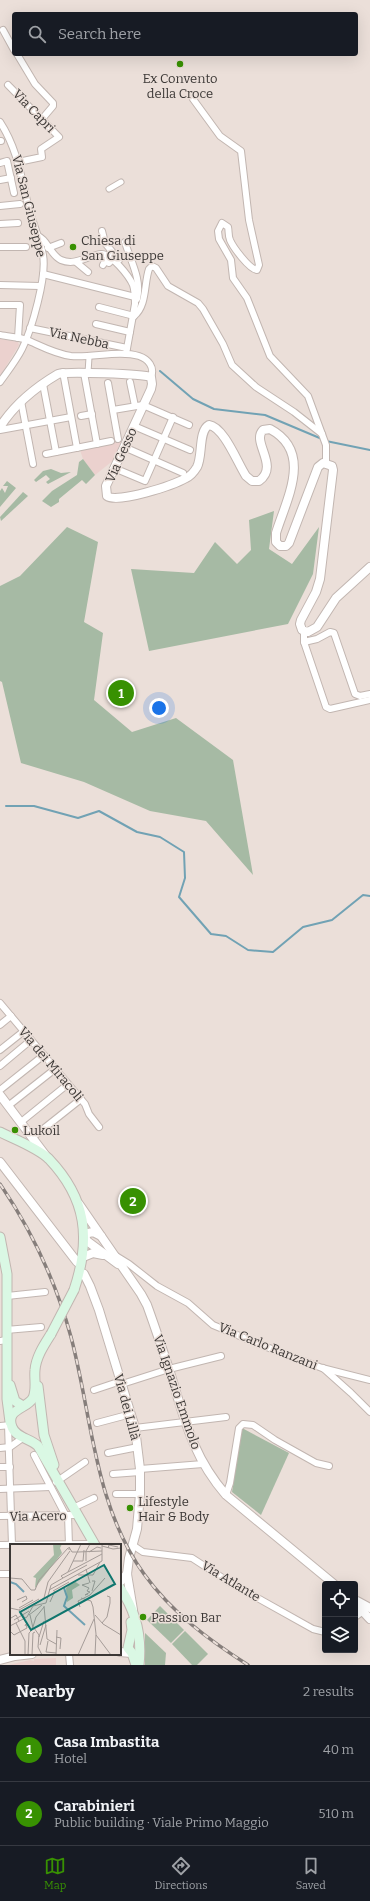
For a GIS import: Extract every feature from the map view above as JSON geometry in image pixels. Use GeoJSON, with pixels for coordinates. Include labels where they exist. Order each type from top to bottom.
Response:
{"type":"FeatureCollection","features":[{"type":"Feature","properties":{"kind":"main road"},"geometry":{"type":"LineString","coordinates":[[0,1132],[48,1158],[67,1184],[78,1203],[84,1234],[74,1290],[38,1360],[35,1370],[34,1394],[30,1402],[15,1411],[10,1425]]}},
{"type":"Feature","properties":{"kind":"main road"},"geometry":{"type":"LineString","coordinates":[[0,1237],[7,1274],[4,1298],[3,1341],[7,1371],[13,1397],[24,1406],[34,1408],[42,1419]]}},
{"type":"Feature","properties":{"kind":"main road"},"geometry":{"type":"LineString","coordinates":[[38,1360],[37,1371],[42,1419],[58,1480],[71,1514],[94,1544]]}},
{"type":"Feature","properties":{"kind":"main road"},"geometry":{"type":"LineString","coordinates":[[7,1371],[8,1414],[10,1425],[14,1431],[38,1446],[58,1480]]}},
{"type":"Feature","properties":{"kind":"main road"},"geometry":{"type":"LineString","coordinates":[[25,1437],[35,1435],[42,1419]]}},
{"type":"Feature","properties":{"kind":"main road"},"geometry":{"type":"LineString","coordinates":[[121,1590],[135,1616],[132,1647],[139,1665]]}},
{"type":"Feature","properties":{"kind":"main road"},"geometry":{"type":"LineString","coordinates":[[121,1595],[130,1619],[132,1630],[132,1647],[136,1665]]}},
{"type":"Feature","properties":{"kind":"street"},"geometry":{"type":"LineString","coordinates":[[3,30],[12,46]]}},
{"type":"Feature","properties":{"kind":"street"},"geometry":{"type":"LineString","coordinates":[[18,56],[35,84],[53,103],[53,106],[42,119]]}},
{"type":"Feature","properties":{"kind":"street","name":"Via Capri"},"geometry":{"type":"LineString","coordinates":[[8,85],[59,137],[41,149],[42,157],[18,162]]}},
{"type":"Feature","properties":{"kind":"street"},"geometry":{"type":"LineString","coordinates":[[193,99],[220,136],[239,148],[243,158],[249,220],[259,265],[257,270],[253,270],[249,266],[229,239],[228,227],[222,223],[218,231],[219,239],[231,260],[233,278],[247,298],[270,356],[308,396],[326,445],[326,463]]}},
{"type":"Feature","properties":{"kind":"street","name":"Via San Giuseppe"},"geometry":{"type":"LineString","coordinates":[[0,123],[12,141],[31,217],[43,256],[43,274],[26,340],[0,382]]}},
{"type":"Feature","properties":{"kind":"street"},"geometry":{"type":"LineString","coordinates":[[0,163],[7,161],[14,193]]}},
{"type":"Feature","properties":{"kind":"street"},"geometry":{"type":"LineString","coordinates":[[0,180],[11,178]]}},
{"type":"Feature","properties":{"kind":"street"},"geometry":{"type":"LineString","coordinates":[[109,189],[121,182]]}},
{"type":"Feature","properties":{"kind":"street"},"geometry":{"type":"LineString","coordinates":[[0,206],[20,204]]}},
{"type":"Feature","properties":{"kind":"street"},"geometry":{"type":"LineString","coordinates":[[0,224],[18,223]]}},
{"type":"Feature","properties":{"kind":"street"},"geometry":{"type":"LineString","coordinates":[[102,231],[108,248],[131,275],[132,285]]}},
{"type":"Feature","properties":{"kind":"street"},"geometry":{"type":"LineString","coordinates":[[0,335],[26,340],[42,348],[70,356],[89,357],[127,351],[135,304],[135,296],[129,278],[113,259],[102,254],[76,262],[62,260],[48,248],[42,238],[38,236]]}},
{"type":"Feature","properties":{"kind":"street"},"geometry":{"type":"LineString","coordinates":[[125,242],[137,279],[138,292],[135,304]]}},
{"type":"Feature","properties":{"kind":"street"},"geometry":{"type":"LineString","coordinates":[[48,248],[61,243]]}},
{"type":"Feature","properties":{"kind":"street"},"geometry":{"type":"LineString","coordinates":[[0,247],[26,247]]}},
{"type":"Feature","properties":{"kind":"street"},"geometry":{"type":"LineString","coordinates":[[103,265],[105,261],[109,263],[113,259]]}},
{"type":"Feature","properties":{"kind":"street"},"geometry":{"type":"LineString","coordinates":[[76,262],[88,272]]}},
{"type":"Feature","properties":{"kind":"street"},"geometry":{"type":"LineString","coordinates":[[134,316],[138,313],[145,293],[149,269],[152,266],[156,268],[168,286],[198,303],[204,309],[223,344],[232,365],[256,387],[294,412],[322,434]]}},
{"type":"Feature","properties":{"kind":"street"},"geometry":{"type":"LineString","coordinates":[[43,274],[135,296]]}},
{"type":"Feature","properties":{"kind":"street"},"geometry":{"type":"LineString","coordinates":[[0,285],[40,286]]}},
{"type":"Feature","properties":{"kind":"street"},"geometry":{"type":"LineString","coordinates":[[0,305],[20,305],[18,338]]}},
{"type":"Feature","properties":{"kind":"street"},"geometry":{"type":"LineString","coordinates":[[99,307],[134,316]]}},
{"type":"Feature","properties":{"kind":"street"},"geometry":{"type":"LineString","coordinates":[[96,324],[130,332]]}},
{"type":"Feature","properties":{"kind":"street","name":"Via Nebba"},"geometry":{"type":"LineString","coordinates":[[30,328],[127,351],[147,361],[152,369],[151,377]]}},
{"type":"Feature","properties":{"kind":"street"},"geometry":{"type":"LineString","coordinates":[[89,357],[86,373],[97,444]]}},
{"type":"Feature","properties":{"kind":"street"},"geometry":{"type":"LineString","coordinates":[[0,427],[10,413],[21,402],[43,384],[63,372],[151,377]]}},
{"type":"Feature","properties":{"kind":"street"},"geometry":{"type":"LineString","coordinates":[[63,372],[76,448]]}},
{"type":"Feature","properties":{"kind":"street","name":"Via Gesso"},"geometry":{"type":"LineString","coordinates":[[151,377],[152,384],[139,406],[134,426],[106,486],[107,496],[114,499],[166,487],[186,474]]}},
{"type":"Feature","properties":{"kind":"street"},"geometry":{"type":"LineString","coordinates":[[130,382],[139,406]]}},
{"type":"Feature","properties":{"kind":"street"},"geometry":{"type":"LineString","coordinates":[[108,383],[118,439]]}},
{"type":"Feature","properties":{"kind":"street"},"geometry":{"type":"LineString","coordinates":[[43,384],[56,452]]}},
{"type":"Feature","properties":{"kind":"street"},"geometry":{"type":"LineString","coordinates":[[21,402],[33,464]]}},
{"type":"Feature","properties":{"kind":"street"},"geometry":{"type":"LineString","coordinates":[[113,410],[139,406],[189,425]]}},
{"type":"Feature","properties":{"kind":"street"},"geometry":{"type":"LineString","coordinates":[[81,416],[92,414]]}},
{"type":"Feature","properties":{"kind":"street"},"geometry":{"type":"LineString","coordinates":[[0,430],[71,417]]}},
{"type":"Feature","properties":{"kind":"street"},"geometry":{"type":"LineString","coordinates":[[114,468],[145,481],[173,418]]}},
{"type":"Feature","properties":{"kind":"street"},"geometry":{"type":"LineString","coordinates":[[124,447],[186,474],[199,463],[202,451],[202,434],[209,425],[216,427],[222,433],[246,476],[256,482],[262,479],[266,467],[266,456],[260,442],[260,435],[266,429],[270,429],[281,436],[292,451],[295,461],[292,482],[275,537],[277,544],[283,547],[289,543],[318,467],[323,463],[332,466],[333,476],[322,570],[316,592],[301,620],[300,628],[304,632],[304,642],[326,707],[330,709],[370,700]]}},
{"type":"Feature","properties":{"kind":"street"},"geometry":{"type":"LineString","coordinates":[[134,426],[190,450]]}},
{"type":"Feature","properties":{"kind":"street"},"geometry":{"type":"LineString","coordinates":[[46,454],[111,441]]}},
{"type":"Feature","properties":{"kind":"street"},"geometry":{"type":"LineString","coordinates":[[304,632],[312,631],[317,627],[336,598],[370,567]]}},
{"type":"Feature","properties":{"kind":"street"},"geometry":{"type":"LineString","coordinates":[[304,642],[317,640],[330,632],[334,633],[355,694],[360,696],[370,694]]}},
{"type":"Feature","properties":{"kind":"street","name":"Via dei Miracoli"},"geometry":{"type":"LineString","coordinates":[[0,1003],[85,1104],[88,1114],[99,1127]]}},
{"type":"Feature","properties":{"kind":"street"},"geometry":{"type":"LineString","coordinates":[[0,1025],[11,1016]]}},
{"type":"Feature","properties":{"kind":"street"},"geometry":{"type":"LineString","coordinates":[[0,1050],[24,1031]]}},
{"type":"Feature","properties":{"kind":"street"},"geometry":{"type":"LineString","coordinates":[[0,1066],[31,1040]]}},
{"type":"Feature","properties":{"kind":"street"},"geometry":{"type":"LineString","coordinates":[[0,1090],[44,1055]]}},
{"type":"Feature","properties":{"kind":"street"},"geometry":{"type":"LineString","coordinates":[[8,1106],[55,1069]]}},
{"type":"Feature","properties":{"kind":"street"},"geometry":{"type":"LineString","coordinates":[[21,1122],[68,1084]]}},
{"type":"Feature","properties":{"kind":"street"},"geometry":{"type":"LineString","coordinates":[[0,1095],[48,1158]]}},
{"type":"Feature","properties":{"kind":"street"},"geometry":{"type":"LineString","coordinates":[[33,1137],[81,1099]]}},
{"type":"Feature","properties":{"kind":"street"},"geometry":{"type":"LineString","coordinates":[[0,1162],[80,1260],[94,1253],[110,1255]]}},
{"type":"Feature","properties":{"kind":"street"},"geometry":{"type":"LineString","coordinates":[[78,1203],[102,1236],[110,1255]]}},
{"type":"Feature","properties":{"kind":"street"},"geometry":{"type":"LineString","coordinates":[[102,1236],[93,1232],[84,1234],[88,1241],[110,1255]]}},
{"type":"Feature","properties":{"kind":"street","name":"Via Ignazio Emmolo"},"geometry":{"type":"LineString","coordinates":[[110,1255],[123,1268],[141,1294],[147,1306],[169,1368],[185,1421],[203,1464],[226,1495],[330,1581]]}},
{"type":"Feature","properties":{"kind":"street","name":"Via Carlo Ranzani"},"geometry":{"type":"LineString","coordinates":[[110,1255],[129,1264],[157,1286],[188,1303],[213,1325],[322,1368],[370,1380]]}},
{"type":"Feature","properties":{"kind":"street","name":"Via dei Lillà"},"geometry":{"type":"LineString","coordinates":[[84,1274],[90,1286],[122,1382],[135,1428],[138,1447],[140,1471],[138,1529],[134,1546],[129,1558],[127,1574],[135,1616]]}},
{"type":"Feature","properties":{"kind":"street"},"geometry":{"type":"LineString","coordinates":[[4,1298],[45,1292]]}},
{"type":"Feature","properties":{"kind":"street"},"geometry":{"type":"LineString","coordinates":[[4,1324],[41,1328]]}},
{"type":"Feature","properties":{"kind":"street"},"geometry":{"type":"LineString","coordinates":[[94,1390],[169,1368],[222,1356]]}},
{"type":"Feature","properties":{"kind":"street"},"geometry":{"type":"LineString","coordinates":[[322,1368],[370,1412]]}},
{"type":"Feature","properties":{"kind":"street"},"geometry":{"type":"LineString","coordinates":[[97,1423],[131,1414]]}},
{"type":"Feature","properties":{"kind":"street"},"geometry":{"type":"LineString","coordinates":[[135,1428],[226,1417]]}},
{"type":"Feature","properties":{"kind":"street"},"geometry":{"type":"LineString","coordinates":[[226,1495],[230,1483],[239,1428],[243,1424],[253,1425],[275,1440],[316,1463],[329,1466]]}},
{"type":"Feature","properties":{"kind":"street"},"geometry":{"type":"LineString","coordinates":[[0,1426],[10,1425],[12,1516],[12,1544],[0,1544]]}},
{"type":"Feature","properties":{"kind":"street"},"geometry":{"type":"LineString","coordinates":[[0,1448],[10,1447],[25,1437]]}},
{"type":"Feature","properties":{"kind":"street"},"geometry":{"type":"LineString","coordinates":[[108,1453],[138,1447]]}},
{"type":"Feature","properties":{"kind":"street"},"geometry":{"type":"LineString","coordinates":[[34,1455],[50,1487],[71,1514],[69,1544]]}},
{"type":"Feature","properties":{"kind":"street"},"geometry":{"type":"LineString","coordinates":[[0,1489],[50,1487],[85,1462]]}},
{"type":"Feature","properties":{"kind":"street"},"geometry":{"type":"LineString","coordinates":[[113,1474],[203,1464]]}},
{"type":"Feature","properties":{"kind":"street"},"geometry":{"type":"LineString","coordinates":[[0,1467],[10,1466]]}},
{"type":"Feature","properties":{"kind":"street"},"geometry":{"type":"LineString","coordinates":[[116,1494],[140,1494]]}},
{"type":"Feature","properties":{"kind":"street"},"geometry":{"type":"LineString","coordinates":[[71,1514],[94,1498]]}},
{"type":"Feature","properties":{"kind":"street","name":"Via Acero"},"geometry":{"type":"LineString","coordinates":[[0,1516],[71,1514]]}},
{"type":"Feature","properties":{"kind":"street","name":"Via Atlante"},"geometry":{"type":"LineString","coordinates":[[134,1546],[147,1553],[192,1558],[229,1582],[313,1629],[322,1631]]}},
{"type":"Feature","properties":{"kind":"street"},"geometry":{"type":"LineString","coordinates":[[121,1581],[127,1574]]}},
{"type":"Feature","properties":{"kind":"street"},"geometry":{"type":"LineString","coordinates":[[358,1603],[366,1610],[370,1619]]}},
{"type":"Feature","properties":{"kind":"street"},"geometry":{"type":"LineString","coordinates":[[121,1652],[132,1647]]}},
{"type":"Feature","properties":{"kind":"street"},"geometry":{"type":"LineString","coordinates":[[1,1659],[15,1655]]}},
{"type":"Feature","properties":{"kind":"street"},"geometry":{"type":"LineString","coordinates":[[69,1655],[70,1665]]}},
{"type":"Feature","properties":{"kind":"shaded area"},"geometry":{"type":"Polygon","coordinates":[[[0,339],[18,342],[19,345],[0,376],[0,339]]]}},
{"type":"Feature","properties":{"kind":"shaded area"},"geometry":{"type":"Polygon","coordinates":[[[113,440],[122,442],[115,459],[95,475],[83,459],[80,450],[113,444],[113,440]]]}},
{"type":"Feature","properties":{"kind":"shaded area"},"geometry":{"type":"Polygon","coordinates":[[[56,1658],[56,1665],[8,1665],[30,1660],[34,1661],[34,1659],[56,1658]]]}},
{"type":"Feature","properties":{"kind":"green space"},"geometry":{"type":"Polygon","coordinates":[[[83,459],[95,475],[86,484],[82,480],[59,499],[59,502],[51,507],[42,501],[52,491],[77,475],[79,462],[83,459]]]}},
{"type":"Feature","properties":{"kind":"green space"},"geometry":{"type":"Polygon","coordinates":[[[51,469],[61,473],[71,472],[48,484],[46,482],[50,479],[46,475],[36,482],[34,480],[43,471],[51,469]]]}},
{"type":"Feature","properties":{"kind":"green space"},"geometry":{"type":"Polygon","coordinates":[[[7,481],[16,488],[0,507],[0,491],[2,488],[5,493],[8,486],[3,486],[7,481]]]}},
{"type":"Feature","properties":{"kind":"green space"},"geometry":{"type":"Polygon","coordinates":[[[23,492],[28,496],[1,521],[0,517],[23,492]]]}},
{"type":"Feature","properties":{"kind":"green space"},"geometry":{"type":"Polygon","coordinates":[[[274,511],[269,549],[292,564],[319,527],[313,574],[288,624],[149,651],[131,569],[194,573],[215,542],[237,564],[251,550],[249,520],[274,511]]]}},
{"type":"Feature","properties":{"kind":"green space"},"geometry":{"type":"Polygon","coordinates":[[[67,527],[98,542],[84,622],[103,633],[94,700],[132,732],[176,718],[233,760],[253,875],[206,821],[150,811],[84,782],[21,763],[2,682],[0,681],[0,586],[20,576],[67,527]]]}},
{"type":"Feature","properties":{"kind":"green space"},"geometry":{"type":"Polygon","coordinates":[[[242,1428],[289,1453],[261,1515],[232,1492],[242,1428]]]}},
{"type":"Feature","properties":{"kind":"green space"},"geometry":{"type":"Polygon","coordinates":[[[160,1606],[184,1630],[171,1643],[147,1620],[160,1606]]]}},
{"type":"Feature","properties":{"kind":"green space"},"geometry":{"type":"Polygon","coordinates":[[[185,1631],[208,1654],[197,1665],[192,1665],[172,1644],[185,1631]]]}},
{"type":"Feature","properties":{"kind":"green space"},"geometry":{"type":"Polygon","coordinates":[[[145,1633],[166,1653],[165,1665],[145,1665],[145,1633]]]}},
{"type":"Feature","properties":{"kind":"waterway"},"geometry":{"type":"LineString","coordinates":[[160,371],[193,399],[214,409],[265,415],[322,439]]}},
{"type":"Feature","properties":{"kind":"waterway"},"geometry":{"type":"LineString","coordinates":[[326,441],[370,450]]}},
{"type":"Feature","properties":{"kind":"waterway"},"geometry":{"type":"LineString","coordinates":[[6,806],[34,806],[78,818],[99,811],[137,832],[160,837],[184,852],[185,878],[179,897],[211,934],[226,936],[248,950],[273,952],[303,927],[332,920],[363,895],[370,896]]}},
{"type":"Feature","properties":{"kind":"railway"},"geometry":{"type":"LineString","coordinates":[[0,1184],[33,1239],[58,1296],[71,1337],[104,1490],[114,1519],[127,1547],[155,1588],[179,1613],[205,1636],[248,1665]]}},
{"type":"Feature","properties":{"kind":"place","name":"Ex Convento della Croce"},"geometry":{"type":"Point","coordinates":[180,64]}},
{"type":"Feature","properties":{"kind":"place","name":"Chiesa di San Giuseppe"},"geometry":{"type":"Point","coordinates":[73,247]}},
{"type":"Feature","properties":{"kind":"place","name":"Casa Imbastita"},"geometry":{"type":"Point","coordinates":[121,693]}},
{"type":"Feature","properties":{"kind":"place","name":"Lukoil"},"geometry":{"type":"Point","coordinates":[15,1130]}},
{"type":"Feature","properties":{"kind":"place","name":"Carabinieri"},"geometry":{"type":"Point","coordinates":[133,1201]}},
{"type":"Feature","properties":{"kind":"place","name":"Lifestyle Hair & Body"},"geometry":{"type":"Point","coordinates":[130,1508]}},
{"type":"Feature","properties":{"kind":"place","name":"Passion Bar"},"geometry":{"type":"Point","coordinates":[143,1617]}}]}
